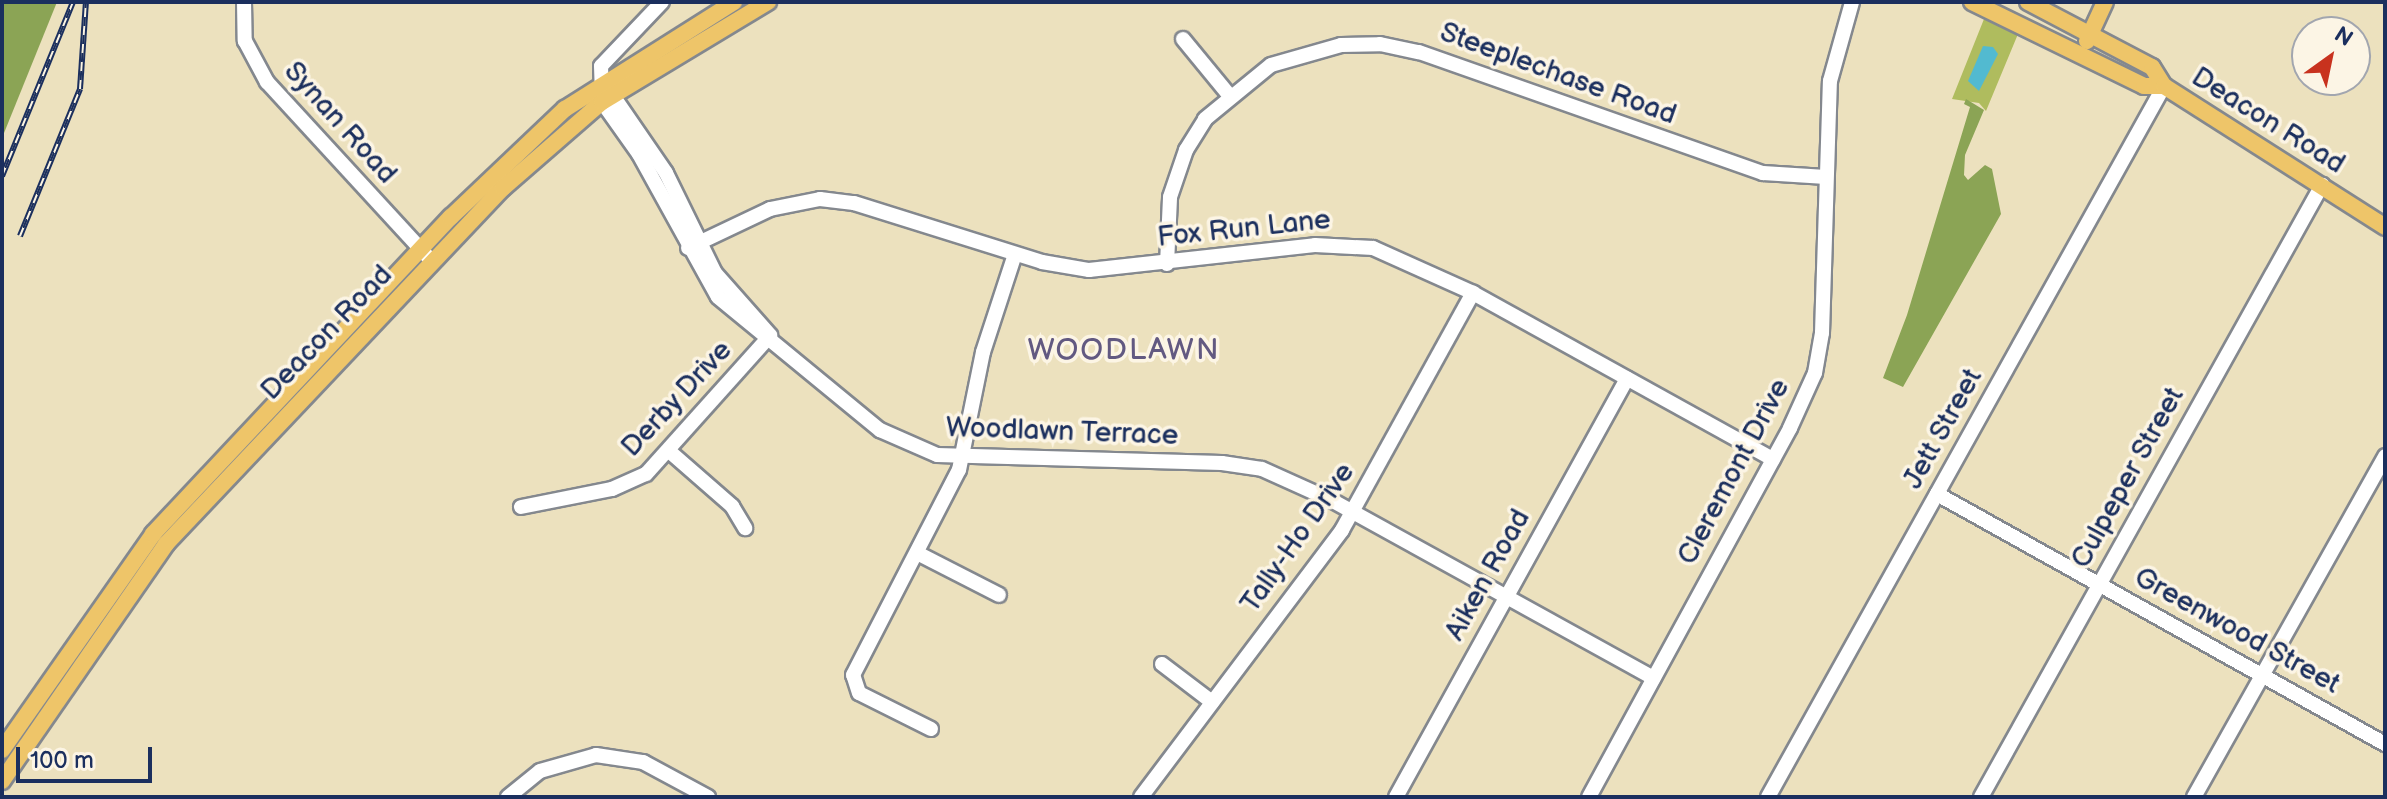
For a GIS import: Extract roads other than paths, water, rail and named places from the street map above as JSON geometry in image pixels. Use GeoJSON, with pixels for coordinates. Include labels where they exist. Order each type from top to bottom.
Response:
{"type":"FeatureCollection","features":[{"type":"Feature","properties":{"kind":"main road","name":"Deacon Road"},"geometry":{"type":"LineString","coordinates":[[2,750],[153,534],[420,250],[529,140],[602,82],[734,2]]}},
{"type":"Feature","properties":{"kind":"main road","name":"Deacon Road"},"geometry":{"type":"LineString","coordinates":[[2,781],[166,544],[517,174],[609,98],[768,2]]}},
{"type":"Feature","properties":{"kind":"main road","name":"Deacon Road"},"geometry":{"type":"LineString","coordinates":[[1972,2],[2144,86],[2164,86]]}},
{"type":"Feature","properties":{"kind":"main road","name":"Deacon Road"},"geometry":{"type":"LineString","coordinates":[[2028,2],[2152,67],[2164,86],[2385,227]]}},
{"type":"Feature","properties":{"kind":"main road"},"geometry":{"type":"LineString","coordinates":[[2081,53],[2105,2]]}},
{"type":"Feature","properties":{"kind":"street","name":"Synan Road"},"geometry":{"type":"LineString","coordinates":[[244,2],[245,41],[267,82],[433,261]]}},
{"type":"Feature","properties":{"kind":"street"},"geometry":{"type":"LineString","coordinates":[[609,98],[602,82],[601,66],[662,2]]}},
{"type":"Feature","properties":{"kind":"street","name":"Cleremont Drive"},"geometry":{"type":"LineString","coordinates":[[1589,797],[1808,391],[1820,352],[1830,81],[1852,2]]}},
{"type":"Feature","properties":{"kind":"street"},"geometry":{"type":"LineString","coordinates":[[1183,39],[1229,95]]}},
{"type":"Feature","properties":{"kind":"street","name":"Steeplechase Road"},"geometry":{"type":"LineString","coordinates":[[1167,264],[1167,214],[1177,170],[1193,136],[1229,95],[1267,67],[1341,45],[1380,44],[1450,62],[1763,173],[1826,177]]}},
{"type":"Feature","properties":{"kind":"street","name":"Jett Street"},"geometry":{"type":"LineString","coordinates":[[1768,797],[2164,86]]}},
{"type":"Feature","properties":{"kind":"street","name":"Woodlawn Terrace"},"geometry":{"type":"LineString","coordinates":[[609,98],[694,246],[718,297],[770,336],[891,438],[921,451],[964,456],[1243,465],[1297,482],[1653,678]]}},
{"type":"Feature","properties":{"kind":"street","name":"Culpeper Street"},"geometry":{"type":"LineString","coordinates":[[1981,797],[2322,185]]}},
{"type":"Feature","properties":{"kind":"street","name":"Fox Run Lane"},"geometry":{"type":"LineString","coordinates":[[694,246],[770,209],[820,199],[854,203],[1015,254],[1089,270],[1353,244],[1403,257],[1773,459]]}},
{"type":"Feature","properties":{"kind":"street"},"geometry":{"type":"LineString","coordinates":[[931,729],[857,691],[853,675],[964,456],[980,367],[1015,254]]}},
{"type":"Feature","properties":{"kind":"street","name":"Tally-Ho Drive"},"geometry":{"type":"LineString","coordinates":[[1141,797],[1353,513],[1473,293]]}},
{"type":"Feature","properties":{"kind":"street","name":"Derby Drive"},"geometry":{"type":"LineString","coordinates":[[521,507],[626,485],[669,451],[770,336]]}},
{"type":"Feature","properties":{"kind":"street","name":"Aiken Road"},"geometry":{"type":"LineString","coordinates":[[1396,797],[1627,378]]}},
{"type":"Feature","properties":{"kind":"street"},"geometry":{"type":"LineString","coordinates":[[669,451],[732,506],[745,528]]}},
{"type":"Feature","properties":{"kind":"street"},"geometry":{"type":"LineString","coordinates":[[2194,797],[2385,456]]}},
{"type":"Feature","properties":{"kind":"street","name":"Greenwood Street"},"geometry":{"type":"LineString","coordinates":[[1937,494],[2385,744]]}},
{"type":"Feature","properties":{"kind":"street"},"geometry":{"type":"LineString","coordinates":[[917,553],[999,595]]}},
{"type":"Feature","properties":{"kind":"street"},"geometry":{"type":"LineString","coordinates":[[1162,664],[1212,702]]}},
{"type":"Feature","properties":{"kind":"street"},"geometry":{"type":"LineString","coordinates":[[508,797],[540,771],[596,755],[643,762],[685,791],[708,797]]}},
{"type":"Feature","properties":{"kind":"water"},"geometry":{"type":"Polygon","coordinates":[[[1983,46],[1993,47],[1998,54],[1979,91],[1968,81],[1983,46]]]}},
{"type":"Feature","properties":{"kind":"railway"},"geometry":{"type":"LineString","coordinates":[[2,176],[73,2]]}},
{"type":"Feature","properties":{"kind":"railway"},"geometry":{"type":"LineString","coordinates":[[20,236],[80,89],[86,2]]}},
{"type":"Feature","properties":{"kind":"district","name":"WOODLAWN"},"geometry":{"type":"Point","coordinates":[1124,350]}}]}
